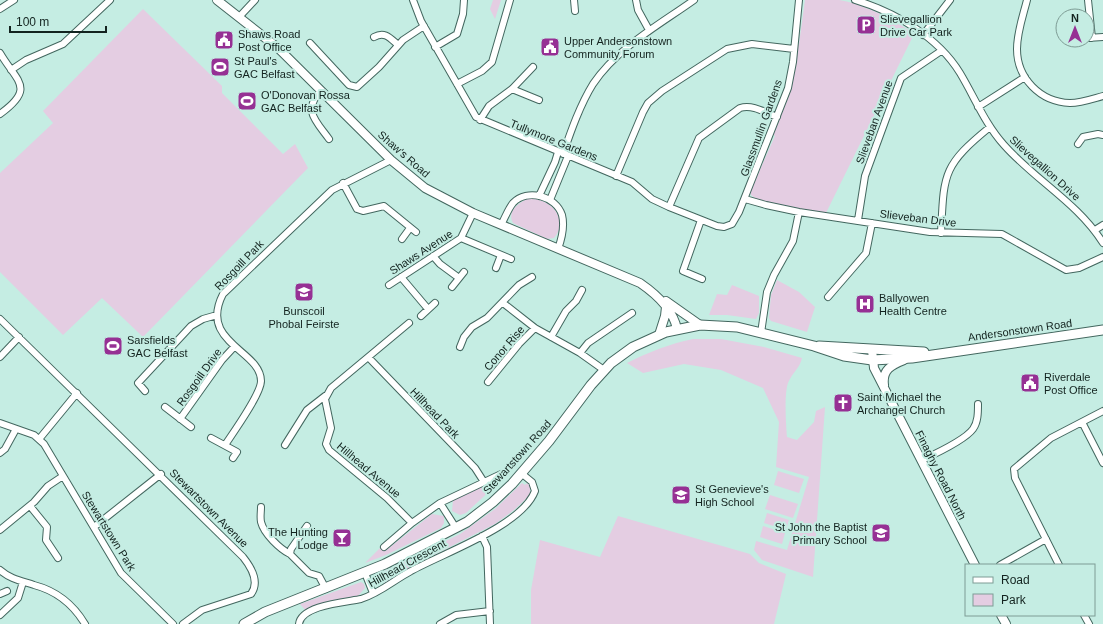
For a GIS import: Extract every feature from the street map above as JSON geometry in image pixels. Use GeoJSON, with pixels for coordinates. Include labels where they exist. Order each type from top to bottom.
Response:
{"type":"FeatureCollection","features":[{"type":"Feature","properties":{"kind":"main road","name":"Andersonstown Road"},"geometry":{"type":"LineString","coordinates":[[677,329],[700,326],[737,327],[814,346],[844,356],[872,360],[906,359],[1103,330]]}},
{"type":"Feature","properties":{"kind":"main road","name":"Stewartstown Road"},"geometry":{"type":"LineString","coordinates":[[244,624],[265,612],[365,573],[456,528],[493,502],[521,473],[549,441],[604,370],[633,347],[659,335],[677,329]]}},
{"type":"Feature","properties":{"kind":"main road","name":"Andersonstown Road"},"geometry":{"type":"LineString","coordinates":[[814,346],[939,353]]}},
{"type":"Feature","properties":{"kind":"street"},"geometry":{"type":"LineString","coordinates":[[0,9],[14,0]]}},
{"type":"Feature","properties":{"kind":"street"},"geometry":{"type":"LineString","coordinates":[[11,70],[26,60],[63,44],[90,20],[101,3],[110,0]]}},
{"type":"Feature","properties":{"kind":"street","name":"Shaw's Road"},"geometry":{"type":"LineString","coordinates":[[217,0],[240,16],[278,48],[391,160],[425,188],[473,213],[631,279],[653,292],[700,326]]}},
{"type":"Feature","properties":{"kind":"street"},"geometry":{"type":"LineString","coordinates":[[240,16],[255,0]]}},
{"type":"Feature","properties":{"kind":"street","name":"Tullymore Gardens"},"geometry":{"type":"LineString","coordinates":[[413,0],[424,26],[472,114],[480,120],[632,182],[652,199],[717,226],[724,227],[732,224],[739,212]]}},
{"type":"Feature","properties":{"kind":"street"},"geometry":{"type":"LineString","coordinates":[[436,47],[457,34],[463,14],[464,0]]}},
{"type":"Feature","properties":{"kind":"street"},"geometry":{"type":"LineString","coordinates":[[457,84],[482,72],[492,62],[510,0]]}},
{"type":"Feature","properties":{"kind":"street"},"geometry":{"type":"LineString","coordinates":[[574,0],[575,11]]}},
{"type":"Feature","properties":{"kind":"street"},"geometry":{"type":"LineString","coordinates":[[636,0],[638,10],[650,30]]}},
{"type":"Feature","properties":{"kind":"street"},"geometry":{"type":"LineString","coordinates":[[550,200],[563,154],[583,102],[594,83],[619,54],[650,30],[694,0]]}},
{"type":"Feature","properties":{"kind":"street","name":"Glassmullin Gardens"},"geometry":{"type":"LineString","coordinates":[[739,212],[788,88],[799,0]]}},
{"type":"Feature","properties":{"kind":"street","name":"Slievegallion Drive"},"geometry":{"type":"LineString","coordinates":[[855,0],[884,12],[923,35],[941,51],[957,68],[990,127],[1018,159],[1070,204],[1095,230],[1103,243]]}},
{"type":"Feature","properties":{"kind":"street"},"geometry":{"type":"LineString","coordinates":[[923,35],[950,0]]}},
{"type":"Feature","properties":{"kind":"street"},"geometry":{"type":"LineString","coordinates":[[1026,0],[1017,45],[1020,66],[1031,86],[1043,96],[1061,102],[1072,103],[1103,96]]}},
{"type":"Feature","properties":{"kind":"street"},"geometry":{"type":"LineString","coordinates":[[310,43],[353,87],[361,85],[398,45],[415,30],[424,26]]}},
{"type":"Feature","properties":{"kind":"street"},"geometry":{"type":"LineString","coordinates":[[374,36],[378,34],[387,35],[398,45]]}},
{"type":"Feature","properties":{"kind":"street"},"geometry":{"type":"LineString","coordinates":[[616,176],[643,112],[648,103],[662,91],[733,47],[752,44],[794,49]]}},
{"type":"Feature","properties":{"kind":"street","name":"Slieveban Avenue"},"geometry":{"type":"LineString","coordinates":[[858,220],[867,169],[901,78],[941,51]]}},
{"type":"Feature","properties":{"kind":"street"},"geometry":{"type":"LineString","coordinates":[[0,53],[20,84],[21,92],[18,100],[0,114]]}},
{"type":"Feature","properties":{"kind":"street"},"geometry":{"type":"LineString","coordinates":[[480,120],[489,106],[512,89],[533,67]]}},
{"type":"Feature","properties":{"kind":"street"},"geometry":{"type":"LineString","coordinates":[[978,107],[1025,77]]}},
{"type":"Feature","properties":{"kind":"street"},"geometry":{"type":"LineString","coordinates":[[512,89],[539,100]]}},
{"type":"Feature","properties":{"kind":"street"},"geometry":{"type":"LineString","coordinates":[[321,91],[312,102],[311,113],[329,139]]}},
{"type":"Feature","properties":{"kind":"street"},"geometry":{"type":"LineString","coordinates":[[669,207],[694,146],[706,132],[745,106],[777,117]]}},
{"type":"Feature","properties":{"kind":"street"},"geometry":{"type":"LineString","coordinates":[[941,233],[946,174],[958,155],[990,127]]}},
{"type":"Feature","properties":{"kind":"street"},"geometry":{"type":"LineString","coordinates":[[1078,144],[1083,137],[1103,135]]}},
{"type":"Feature","properties":{"kind":"street"},"geometry":{"type":"LineString","coordinates":[[539,196],[555,162],[563,154]]}},
{"type":"Feature","properties":{"kind":"street","name":"Rosgoill Park"},"geometry":{"type":"LineString","coordinates":[[217,315],[220,300],[226,290],[322,198],[343,183],[391,160]]}},
{"type":"Feature","properties":{"kind":"street"},"geometry":{"type":"LineString","coordinates":[[343,183],[357,209],[363,211],[384,206],[416,232]]}},
{"type":"Feature","properties":{"kind":"street"},"geometry":{"type":"LineString","coordinates":[[501,225],[514,203],[522,197],[539,196],[550,200],[560,210],[563,220],[563,230],[558,249]]}},
{"type":"Feature","properties":{"kind":"street","name":"Slieveban Drive"},"geometry":{"type":"LineString","coordinates":[[745,199],[799,212],[941,233],[1006,235],[1066,270],[1079,268],[1103,257]]}},
{"type":"Feature","properties":{"kind":"street"},"geometry":{"type":"LineString","coordinates":[[761,333],[767,292],[776,271],[791,245],[799,212]]}},
{"type":"Feature","properties":{"kind":"street","name":"Shaws Avenue"},"geometry":{"type":"LineString","coordinates":[[389,285],[461,238],[473,213]]}},
{"type":"Feature","properties":{"kind":"street"},"geometry":{"type":"LineString","coordinates":[[701,220],[683,271],[702,279]]}},
{"type":"Feature","properties":{"kind":"street"},"geometry":{"type":"LineString","coordinates":[[828,297],[839,282],[856,266],[866,253],[872,223]]}},
{"type":"Feature","properties":{"kind":"street"},"geometry":{"type":"LineString","coordinates":[[1095,230],[1103,225]]}},
{"type":"Feature","properties":{"kind":"street"},"geometry":{"type":"LineString","coordinates":[[402,239],[410,228]]}},
{"type":"Feature","properties":{"kind":"street"},"geometry":{"type":"LineString","coordinates":[[461,238],[511,259]]}},
{"type":"Feature","properties":{"kind":"street"},"geometry":{"type":"LineString","coordinates":[[496,268],[501,255]]}},
{"type":"Feature","properties":{"kind":"street"},"geometry":{"type":"LineString","coordinates":[[433,256],[440,264],[459,278]]}},
{"type":"Feature","properties":{"kind":"street"},"geometry":{"type":"LineString","coordinates":[[452,287],[464,272]]}},
{"type":"Feature","properties":{"kind":"street"},"geometry":{"type":"LineString","coordinates":[[401,277],[428,309]]}},
{"type":"Feature","properties":{"kind":"street"},"geometry":{"type":"LineString","coordinates":[[460,347],[464,337],[472,327],[487,318],[519,285],[532,277]]}},
{"type":"Feature","properties":{"kind":"street"},"geometry":{"type":"LineString","coordinates":[[551,337],[566,311],[576,301],[582,290]]}},
{"type":"Feature","properties":{"kind":"street","name":"Shaw's Road"},"geometry":{"type":"LineString","coordinates":[[653,292],[673,316],[677,329]]}},
{"type":"Feature","properties":{"kind":"street"},"geometry":{"type":"LineString","coordinates":[[421,316],[435,303]]}},
{"type":"Feature","properties":{"kind":"street","name":"Conor Rise"},"geometry":{"type":"LineString","coordinates":[[503,303],[535,328],[580,353],[604,370]]}},
{"type":"Feature","properties":{"kind":"street"},"geometry":{"type":"LineString","coordinates":[[659,335],[665,316],[666,307]]}},
{"type":"Feature","properties":{"kind":"street"},"geometry":{"type":"LineString","coordinates":[[580,353],[588,343],[632,313]]}},
{"type":"Feature","properties":{"kind":"street"},"geometry":{"type":"LineString","coordinates":[[145,391],[138,383],[191,326],[203,318],[217,315],[222,332],[234,347],[258,370],[261,380],[258,392],[225,445]]}},
{"type":"Feature","properties":{"kind":"street","name":"Stewartstown Avenue"},"geometry":{"type":"LineString","coordinates":[[0,319],[160,474],[243,557],[251,568],[254,578],[253,591],[247,597],[206,609],[183,624]]}},
{"type":"Feature","properties":{"kind":"street"},"geometry":{"type":"LineString","coordinates":[[285,445],[307,410],[409,323]]}},
{"type":"Feature","properties":{"kind":"street","name":"Conor Rise"},"geometry":{"type":"LineString","coordinates":[[488,382],[519,344],[535,328]]}},
{"type":"Feature","properties":{"kind":"street"},"geometry":{"type":"LineString","coordinates":[[0,357],[19,337]]}},
{"type":"Feature","properties":{"kind":"street","name":"Rosgoill Drive"},"geometry":{"type":"LineString","coordinates":[[180,419],[222,360],[234,347]]}},
{"type":"Feature","properties":{"kind":"street","name":"Finaghy Road North"},"geometry":{"type":"LineString","coordinates":[[872,350],[872,360],[884,389],[974,564]]}},
{"type":"Feature","properties":{"kind":"street","name":"Hillhead Park"},"geometry":{"type":"LineString","coordinates":[[369,358],[475,468],[484,482]]}},
{"type":"Feature","properties":{"kind":"street"},"geometry":{"type":"LineString","coordinates":[[884,389],[884,376],[886,371],[890,366],[906,359]]}},
{"type":"Feature","properties":{"kind":"street"},"geometry":{"type":"LineString","coordinates":[[0,423],[40,438],[76,393]]}},
{"type":"Feature","properties":{"kind":"street","name":"Hillhead Avenue"},"geometry":{"type":"LineString","coordinates":[[325,396],[331,428],[326,444],[329,450],[387,498],[412,523]]}},
{"type":"Feature","properties":{"kind":"street"},"geometry":{"type":"LineString","coordinates":[[922,460],[948,446],[972,430],[977,420],[978,404]]}},
{"type":"Feature","properties":{"kind":"street"},"geometry":{"type":"LineString","coordinates":[[165,407],[191,427]]}},
{"type":"Feature","properties":{"kind":"street"},"geometry":{"type":"LineString","coordinates":[[1058,564],[1015,478],[1014,469],[1046,442],[1103,411]]}},
{"type":"Feature","properties":{"kind":"street"},"geometry":{"type":"LineString","coordinates":[[1082,422],[1103,464]]}},
{"type":"Feature","properties":{"kind":"street"},"geometry":{"type":"LineString","coordinates":[[0,453],[5,449],[16,429]]}},
{"type":"Feature","properties":{"kind":"street","name":"Stewartstown Park"},"geometry":{"type":"LineString","coordinates":[[40,438],[48,449],[121,573],[173,624]]}},
{"type":"Feature","properties":{"kind":"street"},"geometry":{"type":"LineString","coordinates":[[212,438],[237,452],[233,458]]}},
{"type":"Feature","properties":{"kind":"street","name":"Hillhead Crescent"},"geometry":{"type":"LineString","coordinates":[[299,624],[305,615],[331,603],[359,599],[386,588],[411,571],[482,536],[517,514],[533,496],[535,491],[532,482],[521,473]]}},
{"type":"Feature","properties":{"kind":"street"},"geometry":{"type":"LineString","coordinates":[[94,527],[160,474]]}},
{"type":"Feature","properties":{"kind":"street"},"geometry":{"type":"LineString","coordinates":[[384,547],[412,523],[440,503],[501,474]]}},
{"type":"Feature","properties":{"kind":"street"},"geometry":{"type":"LineString","coordinates":[[0,530],[30,506],[48,486],[63,476]]}},
{"type":"Feature","properties":{"kind":"street"},"geometry":{"type":"LineString","coordinates":[[440,503],[456,528]]}},
{"type":"Feature","properties":{"kind":"street"},"geometry":{"type":"LineString","coordinates":[[30,506],[47,527],[46,540],[58,558]]}},
{"type":"Feature","properties":{"kind":"street"},"geometry":{"type":"LineString","coordinates":[[261,506],[260,516],[263,527],[274,541],[309,572],[319,576],[326,589]]}},
{"type":"Feature","properties":{"kind":"street"},"geometry":{"type":"LineString","coordinates":[[290,554],[291,549],[307,526]]}},
{"type":"Feature","properties":{"kind":"street"},"geometry":{"type":"LineString","coordinates":[[482,536],[487,547],[490,624]]}},
{"type":"Feature","properties":{"kind":"street"},"geometry":{"type":"LineString","coordinates":[[1002,564],[1046,539]]}},
{"type":"Feature","properties":{"kind":"street"},"geometry":{"type":"LineString","coordinates":[[0,570],[13,579],[57,594],[71,605],[85,624]]}},
{"type":"Feature","properties":{"kind":"street"},"geometry":{"type":"LineString","coordinates":[[365,573],[373,593]]}},
{"type":"Feature","properties":{"kind":"street"},"geometry":{"type":"LineString","coordinates":[[0,615],[18,598],[23,582]]}},
{"type":"Feature","properties":{"kind":"street"},"geometry":{"type":"LineString","coordinates":[[0,594],[7,591]]}},
{"type":"Feature","properties":{"kind":"street"},"geometry":{"type":"LineString","coordinates":[[440,624],[456,615],[490,611]]}},
{"type":"Feature","properties":{"kind":"green space"},"geometry":{"type":"Polygon","coordinates":[[[493,0],[501,0],[495,19],[490,9],[493,0]]]}},
{"type":"Feature","properties":{"kind":"green space"},"geometry":{"type":"Polygon","coordinates":[[[805,0],[839,0],[868,8],[914,34],[826,213],[766,203],[751,195],[750,192],[775,136],[773,134],[790,92],[805,0]]]}},
{"type":"Feature","properties":{"kind":"green space"},"geometry":{"type":"Polygon","coordinates":[[[143,9],[222,86],[222,93],[283,154],[295,144],[308,168],[143,337],[102,298],[63,335],[0,272],[0,173],[53,123],[43,111],[143,9]]]}},
{"type":"Feature","properties":{"kind":"green space"},"geometry":{"type":"Polygon","coordinates":[[[527,199],[542,201],[555,210],[560,223],[559,230],[554,238],[547,239],[513,223],[511,219],[512,212],[520,203],[527,199]]]}},
{"type":"Feature","properties":{"kind":"green space"},"geometry":{"type":"Polygon","coordinates":[[[777,280],[799,292],[815,307],[807,332],[771,321],[769,318],[771,295],[777,280]]]}},
{"type":"Feature","properties":{"kind":"green space"},"geometry":{"type":"Polygon","coordinates":[[[732,285],[759,296],[759,313],[756,319],[727,315],[709,315],[717,294],[727,295],[732,285]]]}},
{"type":"Feature","properties":{"kind":"green space"},"geometry":{"type":"Polygon","coordinates":[[[693,339],[721,339],[764,347],[802,358],[800,365],[788,383],[787,388],[787,437],[797,440],[814,422],[816,411],[825,407],[813,577],[762,560],[754,550],[756,541],[787,550],[809,477],[776,467],[779,422],[763,388],[721,370],[684,364],[643,373],[627,363],[659,349],[693,339]]]}},
{"type":"Feature","properties":{"kind":"green space"},"geometry":{"type":"Polygon","coordinates":[[[778,471],[804,479],[799,493],[774,485],[778,471]]]}},
{"type":"Feature","properties":{"kind":"green space"},"geometry":{"type":"Polygon","coordinates":[[[510,472],[466,513],[460,515],[452,511],[453,500],[510,472]]]}},
{"type":"Feature","properties":{"kind":"green space"},"geometry":{"type":"Polygon","coordinates":[[[522,483],[525,485],[527,483],[530,486],[530,495],[514,510],[495,524],[418,563],[386,583],[376,582],[375,576],[460,534],[495,509],[522,483]]]}},
{"type":"Feature","properties":{"kind":"green space"},"geometry":{"type":"Polygon","coordinates":[[[770,495],[798,504],[793,518],[765,509],[770,495]]]}},
{"type":"Feature","properties":{"kind":"green space"},"geometry":{"type":"Polygon","coordinates":[[[767,513],[789,520],[786,530],[764,523],[767,513]]]}},
{"type":"Feature","properties":{"kind":"green space"},"geometry":{"type":"Polygon","coordinates":[[[432,514],[444,516],[444,523],[441,528],[386,555],[365,563],[381,547],[385,551],[432,514]]]}},
{"type":"Feature","properties":{"kind":"green space"},"geometry":{"type":"Polygon","coordinates":[[[618,516],[750,554],[759,563],[786,574],[774,624],[531,624],[531,590],[540,540],[600,557],[618,516]]]}},
{"type":"Feature","properties":{"kind":"green space"},"geometry":{"type":"Polygon","coordinates":[[[763,526],[785,533],[782,544],[760,537],[763,526]]]}},
{"type":"Feature","properties":{"kind":"green space"},"geometry":{"type":"Polygon","coordinates":[[[361,582],[364,584],[365,588],[358,596],[328,601],[306,611],[300,604],[361,582]]]}},
{"type":"Feature","properties":{"kind":"place","name":"Slievegallion Drive Car Park"},"geometry":{"type":"Point","coordinates":[866,25]}},
{"type":"Feature","properties":{"kind":"place","name":"Shaws Road Post Office"},"geometry":{"type":"Point","coordinates":[224,40]}},
{"type":"Feature","properties":{"kind":"place","name":"Upper Andersonstown Community Forum"},"geometry":{"type":"Point","coordinates":[550,47]}},
{"type":"Feature","properties":{"kind":"place","name":"St Paul's GAC Belfast"},"geometry":{"type":"Point","coordinates":[220,67]}},
{"type":"Feature","properties":{"kind":"place","name":"O'Donovan Rossa GAC Belfast"},"geometry":{"type":"Point","coordinates":[247,101]}},
{"type":"Feature","properties":{"kind":"place","name":"Bunscoil Phobal Feirste"},"geometry":{"type":"Point","coordinates":[304,292]}},
{"type":"Feature","properties":{"kind":"place","name":"Ballyowen Health Centre"},"geometry":{"type":"Point","coordinates":[865,304]}},
{"type":"Feature","properties":{"kind":"place","name":"Sarsfields GAC Belfast"},"geometry":{"type":"Point","coordinates":[113,346]}},
{"type":"Feature","properties":{"kind":"place","name":"Riverdale Post Office"},"geometry":{"type":"Point","coordinates":[1030,383]}},
{"type":"Feature","properties":{"kind":"place","name":"Saint Michael the Archangel Church"},"geometry":{"type":"Point","coordinates":[843,403]}},
{"type":"Feature","properties":{"kind":"place","name":"St Genevieve's High School"},"geometry":{"type":"Point","coordinates":[681,495]}},
{"type":"Feature","properties":{"kind":"place","name":"St John the Baptist Primary School"},"geometry":{"type":"Point","coordinates":[881,533]}},
{"type":"Feature","properties":{"kind":"place","name":"The Hunting Lodge"},"geometry":{"type":"Point","coordinates":[342,538]}}]}
